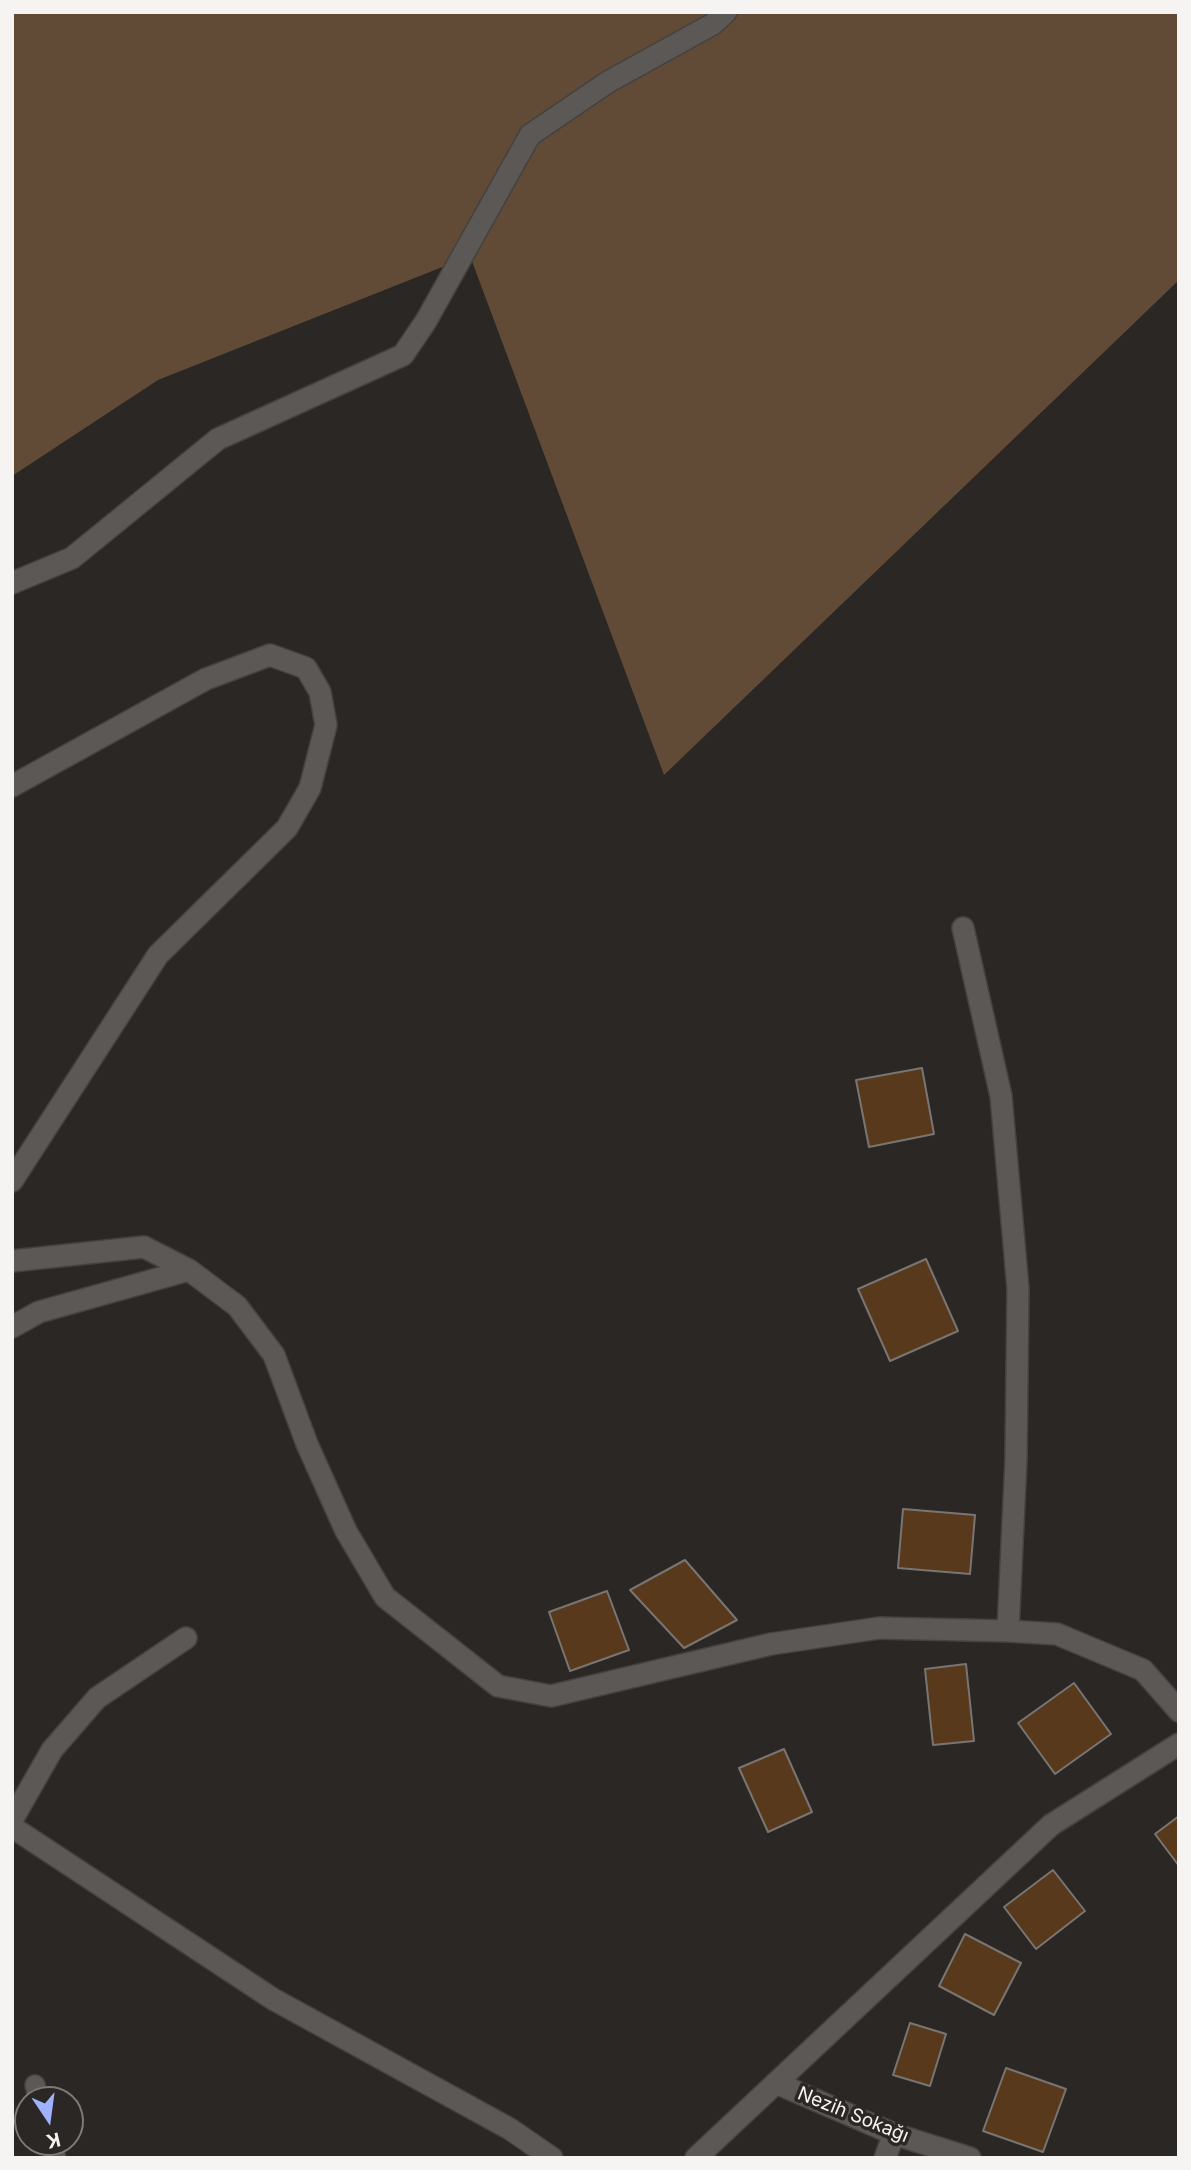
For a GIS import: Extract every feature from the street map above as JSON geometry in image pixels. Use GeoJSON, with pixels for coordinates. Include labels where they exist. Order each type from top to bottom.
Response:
{"type":"FeatureCollection","features":[{"type":"Feature","properties":{"kind":"street"},"geometry":{"type":"LineString","coordinates":[[12,583],[72,558],[218,439],[403,355],[426,321],[530,135],[608,82],[713,24],[726,12]]}},
{"type":"Feature","properties":{"kind":"street"},"geometry":{"type":"LineString","coordinates":[[12,786],[206,679],[270,655],[306,668],[320,692],[326,725],[310,789],[287,828],[158,955],[12,1181]]}},
{"type":"Feature","properties":{"kind":"street"},"geometry":{"type":"LineString","coordinates":[[963,928],[1001,1096],[1018,1289],[1016,1459],[1008,1631]]}},
{"type":"Feature","properties":{"kind":"street"},"geometry":{"type":"LineString","coordinates":[[12,1261],[144,1247],[189,1270],[237,1306],[274,1355],[307,1444],[346,1531],[385,1597],[498,1686],[551,1696],[771,1644],[879,1628],[1008,1631],[1057,1634],[1143,1670],[1179,1711]]}},
{"type":"Feature","properties":{"kind":"street"},"geometry":{"type":"LineString","coordinates":[[12,1327],[39,1312],[189,1270]]}},
{"type":"Feature","properties":{"kind":"street"},"geometry":{"type":"LineString","coordinates":[[12,1820],[52,1750],[97,1698],[186,1638]]}},
{"type":"Feature","properties":{"kind":"street"},"geometry":{"type":"LineString","coordinates":[[696,2158],[1051,1825],[1179,1744]]}},
{"type":"Feature","properties":{"kind":"street"},"geometry":{"type":"LineString","coordinates":[[12,1827],[273,1999],[510,2129],[552,2158]]}},
{"type":"Feature","properties":{"kind":"street","name":"Nezih Sokağı"},"geometry":{"type":"LineString","coordinates":[[776,2083],[894,2134],[971,2158]]}},
{"type":"Feature","properties":{"kind":"street"},"geometry":{"type":"LineString","coordinates":[[885,2158],[894,2134]]}},
{"type":"Feature","properties":{"kind":"shaded area"},"geometry":{"type":"Polygon","coordinates":[[[12,12],[1179,12],[1179,280],[664,775],[470,256],[158,380],[12,476],[12,12]]]}},
{"type":"Feature","properties":{"kind":"building"},"geometry":{"type":"Polygon","coordinates":[[[922,1068],[934,1134],[869,1147],[856,1080],[922,1068]]]}},
{"type":"Feature","properties":{"kind":"building"},"geometry":{"type":"Polygon","coordinates":[[[926,1259],[958,1331],[890,1361],[858,1289],[926,1259]]]}},
{"type":"Feature","properties":{"kind":"building"},"geometry":{"type":"Polygon","coordinates":[[[903,1509],[975,1515],[970,1574],[898,1568],[903,1509]]]}},
{"type":"Feature","properties":{"kind":"building"},"geometry":{"type":"Polygon","coordinates":[[[685,1560],[737,1620],[684,1648],[630,1590],[685,1560]]]}},
{"type":"Feature","properties":{"kind":"building"},"geometry":{"type":"Polygon","coordinates":[[[607,1591],[629,1650],[570,1671],[549,1612],[607,1591]]]}},
{"type":"Feature","properties":{"kind":"building"},"geometry":{"type":"Polygon","coordinates":[[[966,1664],[974,1741],[933,1745],[925,1669],[966,1664]]]}},
{"type":"Feature","properties":{"kind":"building"},"geometry":{"type":"Polygon","coordinates":[[[1074,1683],[1111,1734],[1055,1774],[1018,1723],[1074,1683]]]}},
{"type":"Feature","properties":{"kind":"building"},"geometry":{"type":"Polygon","coordinates":[[[784,1749],[812,1812],[768,1832],[739,1768],[784,1749]]]}},
{"type":"Feature","properties":{"kind":"building"},"geometry":{"type":"Polygon","coordinates":[[[1179,1816],[1179,1866],[1155,1834],[1179,1816]]]}},
{"type":"Feature","properties":{"kind":"building"},"geometry":{"type":"Polygon","coordinates":[[[1053,1870],[1085,1911],[1036,1949],[1004,1907],[1053,1870]]]}},
{"type":"Feature","properties":{"kind":"building"},"geometry":{"type":"Polygon","coordinates":[[[965,1934],[1021,1963],[994,2015],[939,1986],[965,1934]]]}},
{"type":"Feature","properties":{"kind":"building"},"geometry":{"type":"Polygon","coordinates":[[[910,2023],[946,2034],[930,2086],[893,2075],[910,2023]]]}},
{"type":"Feature","properties":{"kind":"building"},"geometry":{"type":"Polygon","coordinates":[[[1006,2068],[1066,2089],[1043,2152],[983,2131],[1006,2068]]]}}]}
